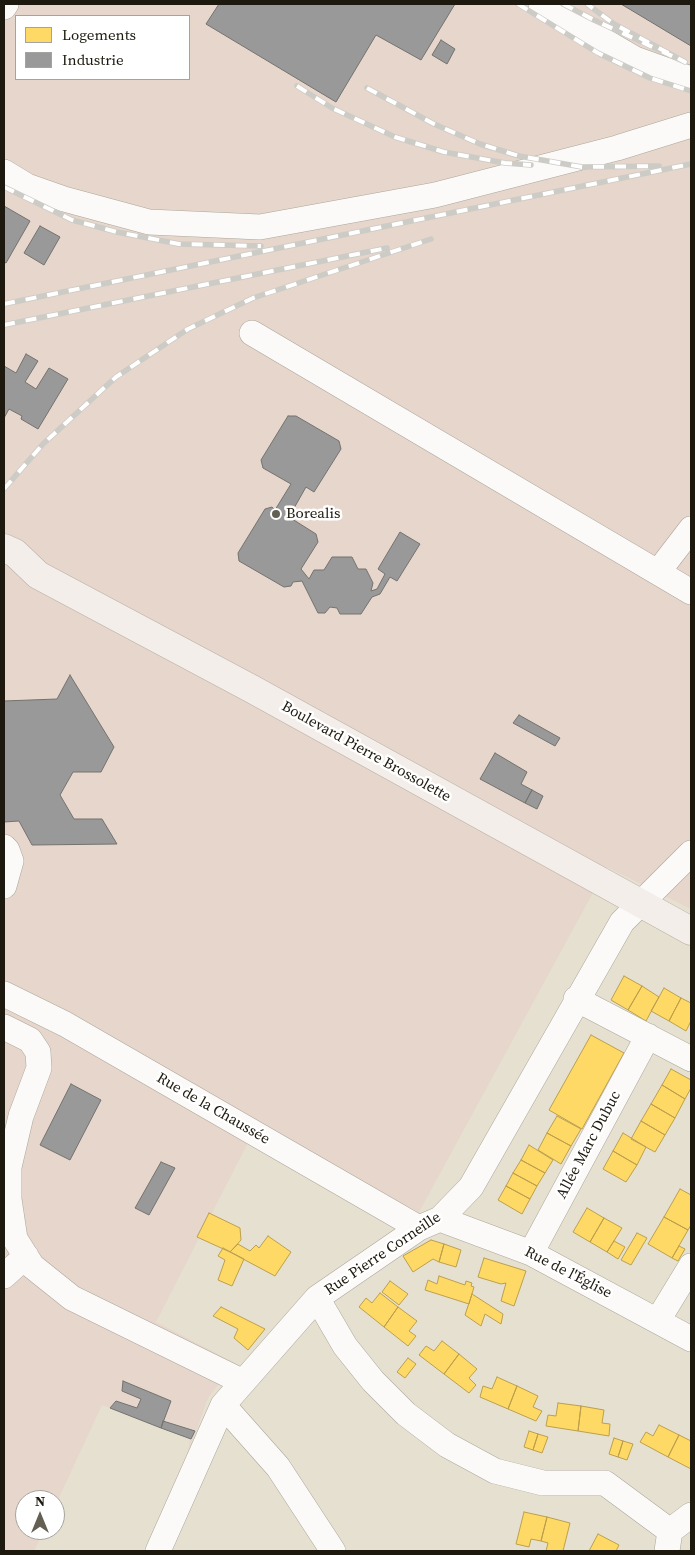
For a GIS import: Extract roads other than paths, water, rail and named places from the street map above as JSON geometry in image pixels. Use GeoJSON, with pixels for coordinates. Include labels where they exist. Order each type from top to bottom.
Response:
{"type":"FeatureCollection","features":[{"type":"Feature","properties":{"kind":"main road","name":"Boulevard Pierre Brossolette"},"geometry":{"type":"LineString","coordinates":[[4,548],[15,553],[38,575],[261,694],[691,931]]}},
{"type":"Feature","properties":{"kind":"main road","name":"Boulevard Pierre Brossolette"},"geometry":{"type":"LineString","coordinates":[[4,568],[38,575]]}},
{"type":"Feature","properties":{"kind":"street"},"geometry":{"type":"LineString","coordinates":[[541,4],[635,59],[691,79]]}},
{"type":"Feature","properties":{"kind":"street"},"geometry":{"type":"LineString","coordinates":[[4,172],[28,186],[64,199],[149,222],[260,227],[435,195],[617,148],[691,125]]}},
{"type":"Feature","properties":{"kind":"street"},"geometry":{"type":"LineString","coordinates":[[252,333],[691,592]]}},
{"type":"Feature","properties":{"kind":"street"},"geometry":{"type":"LineString","coordinates":[[658,572],[691,531]]}},
{"type":"Feature","properties":{"kind":"street"},"geometry":{"type":"LineString","coordinates":[[4,847],[11,861],[4,886]]}},
{"type":"Feature","properties":{"kind":"street","name":"Rue Pierre Corneille"},"geometry":{"type":"LineString","coordinates":[[158,1551],[223,1405],[316,1298],[430,1223],[471,1187],[576,999],[622,922],[640,902],[691,854]]}},
{"type":"Feature","properties":{"kind":"street","name":"Rue de la Chaussée"},"geometry":{"type":"LineString","coordinates":[[4,994],[65,1024],[430,1223]]}},
{"type":"Feature","properties":{"kind":"street"},"geometry":{"type":"LineString","coordinates":[[576,999],[691,1059]]}},
{"type":"Feature","properties":{"kind":"street"},"geometry":{"type":"LineString","coordinates":[[4,1027],[30,1040],[38,1052],[39,1068],[20,1116],[9,1168],[9,1199],[15,1239],[32,1266],[72,1298],[243,1382]]}},
{"type":"Feature","properties":{"kind":"street","name":"Allée Marc Dubuc"},"geometry":{"type":"LineString","coordinates":[[531,1253],[648,1036]]}},
{"type":"Feature","properties":{"kind":"street","name":"Rue de l'Église"},"geometry":{"type":"LineString","coordinates":[[430,1223],[531,1253],[691,1339]]}},
{"type":"Feature","properties":{"kind":"street"},"geometry":{"type":"LineString","coordinates":[[4,1276],[26,1256]]}},
{"type":"Feature","properties":{"kind":"street"},"geometry":{"type":"LineString","coordinates":[[658,1320],[691,1266]]}},
{"type":"Feature","properties":{"kind":"street"},"geometry":{"type":"LineString","coordinates":[[316,1298],[346,1346],[373,1381],[406,1414],[447,1445],[495,1471],[543,1483],[605,1483],[668,1541],[691,1515]]}},
{"type":"Feature","properties":{"kind":"street"},"geometry":{"type":"LineString","coordinates":[[223,1405],[278,1466],[334,1551]]}},
{"type":"Feature","properties":{"kind":"railway"},"geometry":{"type":"LineString","coordinates":[[518,4],[598,53],[650,78],[691,91]]}},
{"type":"Feature","properties":{"kind":"railway"},"geometry":{"type":"LineString","coordinates":[[563,4],[685,62],[614,24],[587,4]]}},
{"type":"Feature","properties":{"kind":"railway"},"geometry":{"type":"LineString","coordinates":[[297,86],[332,108],[395,137],[444,152],[505,163],[531,165]]}},
{"type":"Feature","properties":{"kind":"railway"},"geometry":{"type":"LineString","coordinates":[[367,88],[434,124],[480,144],[519,156],[582,167],[659,166]]}},
{"type":"Feature","properties":{"kind":"railway"},"geometry":{"type":"LineString","coordinates":[[4,304],[691,164]]}},
{"type":"Feature","properties":{"kind":"railway"},"geometry":{"type":"LineString","coordinates":[[4,187],[72,220],[117,232],[179,244],[261,246]]}},
{"type":"Feature","properties":{"kind":"railway"},"geometry":{"type":"LineString","coordinates":[[4,489],[43,444],[116,377],[188,329],[253,298],[431,239]]}},
{"type":"Feature","properties":{"kind":"railway"},"geometry":{"type":"LineString","coordinates":[[4,325],[387,248]]}},
{"type":"Feature","properties":{"kind":"place","name":"Borealis"},"geometry":{"type":"Point","coordinates":[276,514]}}]}
